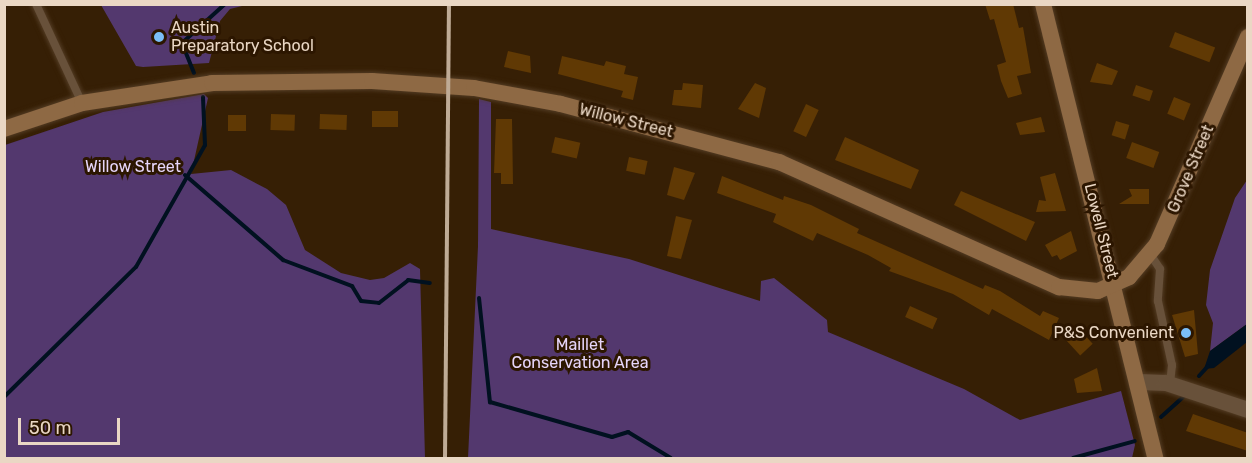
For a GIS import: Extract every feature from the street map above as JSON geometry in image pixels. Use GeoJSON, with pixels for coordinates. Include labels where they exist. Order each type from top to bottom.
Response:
{"type":"FeatureCollection","features":[{"type":"Feature","properties":{"kind":"main road","name":"Lowell Street"},"geometry":{"type":"LineString","coordinates":[[1043,4],[1115,286],[1155,459]]}},
{"type":"Feature","properties":{"kind":"main road","name":"Grove Street"},"geometry":{"type":"LineString","coordinates":[[1115,286],[1150,254],[1248,37]]}},
{"type":"Feature","properties":{"kind":"main road","name":"Willow Street"},"geometry":{"type":"LineString","coordinates":[[4,129],[82,103],[166,88],[245,82],[391,82],[474,88],[561,105],[768,159],[1059,287],[1082,292],[1115,286]]}},
{"type":"Feature","properties":{"kind":"street"},"geometry":{"type":"LineString","coordinates":[[1138,382],[1170,384],[1248,410]]}},
{"type":"Feature","properties":{"kind":"lane"},"geometry":{"type":"LineString","coordinates":[[36,4],[82,103]]}},
{"type":"Feature","properties":{"kind":"lane"},"geometry":{"type":"LineString","coordinates":[[1150,254],[1160,269],[1158,301],[1172,365],[1170,384]]}},
{"type":"Feature","properties":{"kind":"green space"},"geometry":{"type":"Polygon","coordinates":[[[101,5],[246,5],[230,9],[220,21],[209,63],[143,67],[136,66],[101,5]]]}},
{"type":"Feature","properties":{"kind":"green space"},"geometry":{"type":"Polygon","coordinates":[[[204,94],[208,98],[191,174],[231,170],[267,189],[286,205],[305,250],[341,273],[370,280],[384,278],[410,263],[420,269],[425,458],[5,458],[5,145],[103,112],[204,94]]]}},
{"type":"Feature","properties":{"kind":"green space","name":"Maillet Conservation Area"},"geometry":{"type":"Polygon","coordinates":[[[479,99],[491,102],[491,229],[629,259],[760,301],[761,281],[774,278],[827,320],[828,332],[964,389],[1020,420],[1121,391],[1135,445],[1132,458],[468,458],[478,246],[479,99]]]}},
{"type":"Feature","properties":{"kind":"green space"},"geometry":{"type":"Polygon","coordinates":[[[1247,180],[1247,324],[1210,351],[1213,323],[1206,305],[1210,270],[1235,198],[1247,180]]]}},
{"type":"Feature","properties":{"kind":"water"},"geometry":{"type":"Polygon","coordinates":[[[1247,324],[1247,342],[1214,368],[1204,369],[1210,351],[1247,324]]]}},
{"type":"Feature","properties":{"kind":"building"},"geometry":{"type":"Polygon","coordinates":[[[985,4],[1013,4],[1019,28],[1023,27],[1031,73],[1017,76],[1022,94],[1008,98],[1001,81],[997,65],[1006,62],[994,19],[990,20],[985,4]]]}},
{"type":"Feature","properties":{"kind":"building"},"geometry":{"type":"Polygon","coordinates":[[[1175,32],[1215,47],[1209,62],[1169,47],[1175,32]]]}},
{"type":"Feature","properties":{"kind":"building"},"geometry":{"type":"Polygon","coordinates":[[[508,51],[530,56],[531,73],[504,67],[508,51]]]}},
{"type":"Feature","properties":{"kind":"building"},"geometry":{"type":"Polygon","coordinates":[[[562,56],[604,66],[606,61],[626,66],[624,74],[638,77],[633,100],[621,97],[623,91],[558,74],[562,56]]]}},
{"type":"Feature","properties":{"kind":"building"},"geometry":{"type":"Polygon","coordinates":[[[1097,63],[1118,71],[1112,85],[1090,82],[1097,63]]]}},
{"type":"Feature","properties":{"kind":"building"},"geometry":{"type":"Polygon","coordinates":[[[683,83],[703,85],[701,108],[672,105],[674,90],[682,90],[683,83]]]}},
{"type":"Feature","properties":{"kind":"building"},"geometry":{"type":"Polygon","coordinates":[[[755,83],[766,88],[759,118],[738,109],[755,83]]]}},
{"type":"Feature","properties":{"kind":"building"},"geometry":{"type":"Polygon","coordinates":[[[1136,85],[1153,91],[1149,101],[1132,95],[1136,85]]]}},
{"type":"Feature","properties":{"kind":"building"},"geometry":{"type":"Polygon","coordinates":[[[1174,97],[1191,104],[1184,120],[1167,114],[1174,97]]]}},
{"type":"Feature","properties":{"kind":"building"},"geometry":{"type":"Polygon","coordinates":[[[806,104],[819,110],[806,137],[793,131],[806,104]]]}},
{"type":"Feature","properties":{"kind":"building"},"geometry":{"type":"Polygon","coordinates":[[[372,111],[398,111],[398,127],[372,127],[372,111]]]}},
{"type":"Feature","properties":{"kind":"building"},"geometry":{"type":"Polygon","coordinates":[[[271,114],[295,115],[294,131],[270,130],[271,114]]]}},
{"type":"Feature","properties":{"kind":"building"},"geometry":{"type":"Polygon","coordinates":[[[320,114],[347,115],[346,130],[319,129],[320,114]]]}},
{"type":"Feature","properties":{"kind":"building"},"geometry":{"type":"Polygon","coordinates":[[[228,115],[246,115],[246,131],[228,131],[228,115]]]}},
{"type":"Feature","properties":{"kind":"building"},"geometry":{"type":"Polygon","coordinates":[[[1041,117],[1045,132],[1020,135],[1016,123],[1041,117]]]}},
{"type":"Feature","properties":{"kind":"building"},"geometry":{"type":"Polygon","coordinates":[[[496,119],[512,119],[513,184],[501,184],[501,173],[494,173],[496,119]]]}},
{"type":"Feature","properties":{"kind":"building"},"geometry":{"type":"Polygon","coordinates":[[[1116,121],[1129,125],[1125,139],[1112,135],[1116,121]]]}},
{"type":"Feature","properties":{"kind":"building"},"geometry":{"type":"Polygon","coordinates":[[[555,137],[580,143],[577,158],[551,153],[555,137]]]}},
{"type":"Feature","properties":{"kind":"building"},"geometry":{"type":"Polygon","coordinates":[[[845,137],[919,170],[911,189],[835,160],[845,137]]]}},
{"type":"Feature","properties":{"kind":"building"},"geometry":{"type":"Polygon","coordinates":[[[1132,142],[1159,152],[1153,168],[1126,158],[1132,142]]]}},
{"type":"Feature","properties":{"kind":"building"},"geometry":{"type":"Polygon","coordinates":[[[629,157],[648,161],[645,175],[626,171],[629,157]]]}},
{"type":"Feature","properties":{"kind":"building"},"geometry":{"type":"Polygon","coordinates":[[[674,167],[695,173],[684,200],[667,195],[674,167]]]}},
{"type":"Feature","properties":{"kind":"building"},"geometry":{"type":"Polygon","coordinates":[[[1055,173],[1066,211],[1036,212],[1039,200],[1046,201],[1040,177],[1055,173]]]}},
{"type":"Feature","properties":{"kind":"building"},"geometry":{"type":"Polygon","coordinates":[[[722,176],[783,200],[784,196],[811,205],[859,229],[857,233],[983,289],[985,285],[1000,291],[1040,316],[1043,311],[1059,318],[1049,340],[992,309],[989,315],[953,294],[889,271],[891,268],[868,255],[817,233],[813,241],[773,222],[776,214],[717,193],[722,176]]]}},
{"type":"Feature","properties":{"kind":"building"},"geometry":{"type":"Polygon","coordinates":[[[1129,189],[1149,189],[1149,204],[1119,204],[1132,196],[1129,189]]]}},
{"type":"Feature","properties":{"kind":"building"},"geometry":{"type":"Polygon","coordinates":[[[961,191],[1035,222],[1026,241],[954,205],[961,191]]]}},
{"type":"Feature","properties":{"kind":"building"},"geometry":{"type":"Polygon","coordinates":[[[676,216],[692,220],[681,259],[667,256],[676,216]]]}},
{"type":"Feature","properties":{"kind":"building"},"geometry":{"type":"Polygon","coordinates":[[[1071,231],[1077,251],[1060,260],[1057,255],[1052,257],[1045,245],[1071,231]]]}},
{"type":"Feature","properties":{"kind":"building"},"geometry":{"type":"Polygon","coordinates":[[[910,306],[937,318],[933,329],[905,317],[910,306]]]}},
{"type":"Feature","properties":{"kind":"building","name":"P&S Convenient"},"geometry":{"type":"Polygon","coordinates":[[[1194,310],[1198,354],[1185,357],[1172,315],[1194,310]]]}},
{"type":"Feature","properties":{"kind":"building"},"geometry":{"type":"Polygon","coordinates":[[[1077,327],[1093,344],[1080,355],[1065,339],[1077,327]]]}},
{"type":"Feature","properties":{"kind":"building"},"geometry":{"type":"Polygon","coordinates":[[[1097,368],[1102,391],[1077,393],[1074,379],[1097,368]]]}},
{"type":"Feature","properties":{"kind":"building"},"geometry":{"type":"Polygon","coordinates":[[[1193,414],[1248,433],[1248,451],[1186,431],[1193,414]]]}},
{"type":"Feature","properties":{"kind":"waterway"},"geometry":{"type":"LineString","coordinates":[[194,73],[182,43],[225,4]]}},
{"type":"Feature","properties":{"kind":"waterway"},"geometry":{"type":"LineString","coordinates":[[4,397],[136,267],[205,145],[203,97]]}},
{"type":"Feature","properties":{"kind":"waterway"},"geometry":{"type":"LineString","coordinates":[[185,175],[283,260],[352,286],[361,301],[379,303],[408,280],[430,283]]}},
{"type":"Feature","properties":{"kind":"waterway"},"geometry":{"type":"LineString","coordinates":[[479,298],[490,402],[612,437],[628,432],[671,458]]}},
{"type":"Feature","properties":{"kind":"waterway"},"geometry":{"type":"LineString","coordinates":[[1199,376],[1208,366]]}},
{"type":"Feature","properties":{"kind":"waterway"},"geometry":{"type":"LineString","coordinates":[[1161,417],[1184,396]]}},
{"type":"Feature","properties":{"kind":"waterway"},"geometry":{"type":"LineString","coordinates":[[1073,458],[1135,441]]}},
{"type":"Feature","properties":{"kind":"railway"},"geometry":{"type":"LineString","coordinates":[[445,458],[449,4]]}},
{"type":"Feature","properties":{"kind":"place","name":"Austin Preparatory School"},"geometry":{"type":"Point","coordinates":[159,37]}},
{"type":"Feature","properties":{"kind":"place","name":"P&S Convenient"},"geometry":{"type":"Point","coordinates":[1186,333]}}]}
